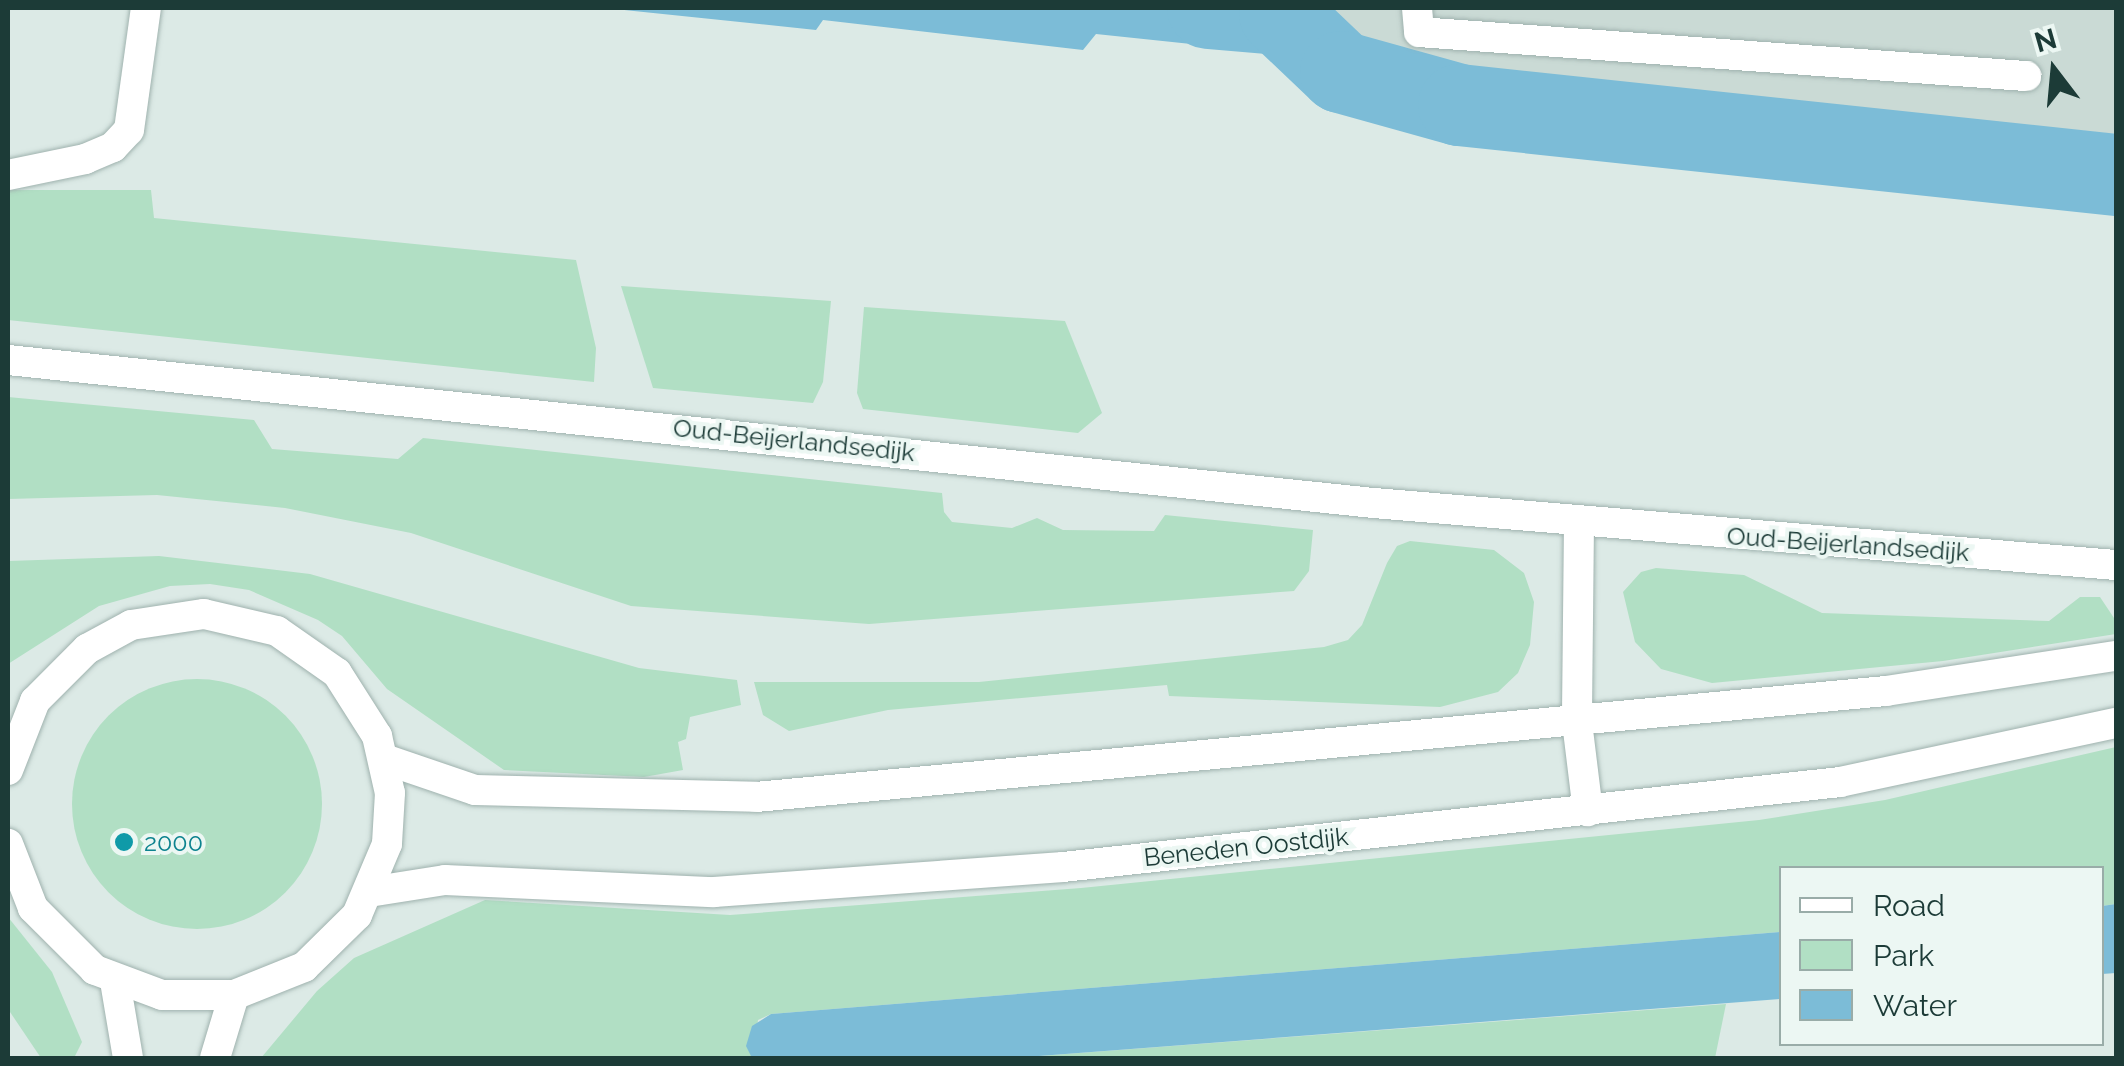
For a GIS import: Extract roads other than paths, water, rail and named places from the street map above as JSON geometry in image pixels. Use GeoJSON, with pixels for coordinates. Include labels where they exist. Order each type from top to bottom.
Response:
{"type":"FeatureCollection","features":[{"type":"Feature","properties":{"kind":"main road"},"geometry":{"type":"LineString","coordinates":[[8,175],[85,159],[113,147],[129,130],[146,8]]}},
{"type":"Feature","properties":{"kind":"main road"},"geometry":{"type":"LineString","coordinates":[[1418,8],[1419,32],[2026,76]]}},
{"type":"Feature","properties":{"kind":"main road","name":"Oud-Beijerlandsedijk"},"geometry":{"type":"LineString","coordinates":[[8,360],[1579,523],[2116,565]]}},
{"type":"Feature","properties":{"kind":"main road"},"geometry":{"type":"LineString","coordinates":[[1579,523],[1578,722],[1588,811]]}},
{"type":"Feature","properties":{"kind":"main road"},"geometry":{"type":"LineString","coordinates":[[8,770],[16,725],[50,681],[87,648],[131,625],[204,614],[254,622],[319,656],[366,713],[384,759],[388,827],[370,892],[342,934],[304,967],[234,995],[162,996],[115,981],[46,926],[8,846]]}},
{"type":"Feature","properties":{"kind":"main road"},"geometry":{"type":"LineString","coordinates":[[384,759],[475,790],[756,797],[1578,722],[1964,682],[2116,656]]}},
{"type":"Feature","properties":{"kind":"main road","name":"Beneden Oostdijk"},"geometry":{"type":"LineString","coordinates":[[370,892],[445,880],[714,892],[849,885],[1588,811],[1904,771],[2116,723]]}},
{"type":"Feature","properties":{"kind":"main road"},"geometry":{"type":"LineString","coordinates":[[115,981],[128,1058]]}},
{"type":"Feature","properties":{"kind":"main road"},"geometry":{"type":"LineString","coordinates":[[216,1058],[234,995]]}},
{"type":"Feature","properties":{"kind":"water"},"geometry":{"type":"Polygon","coordinates":[[[605,8],[1320,8],[1316,57],[1096,34],[1083,50],[823,20],[816,30],[605,8]]]}},
{"type":"Feature","properties":{"kind":"water"},"geometry":{"type":"Polygon","coordinates":[[[2116,904],[2116,973],[2104,974],[2104,906],[2116,904]]]}},
{"type":"Feature","properties":{"kind":"water"},"geometry":{"type":"Polygon","coordinates":[[[1779,932],[1779,999],[1014,1058],[752,1058],[746,1046],[752,1026],[771,1014],[1779,932]]]}},
{"type":"Feature","properties":{"kind":"waterway"},"geometry":{"type":"LineString","coordinates":[[1208,8],[1280,14],[1341,72],[1459,105],[2116,175]]}},
{"type":"Feature","properties":{"kind":"place","name":"2000"},"geometry":{"type":"Point","coordinates":[124,842]}}]}
